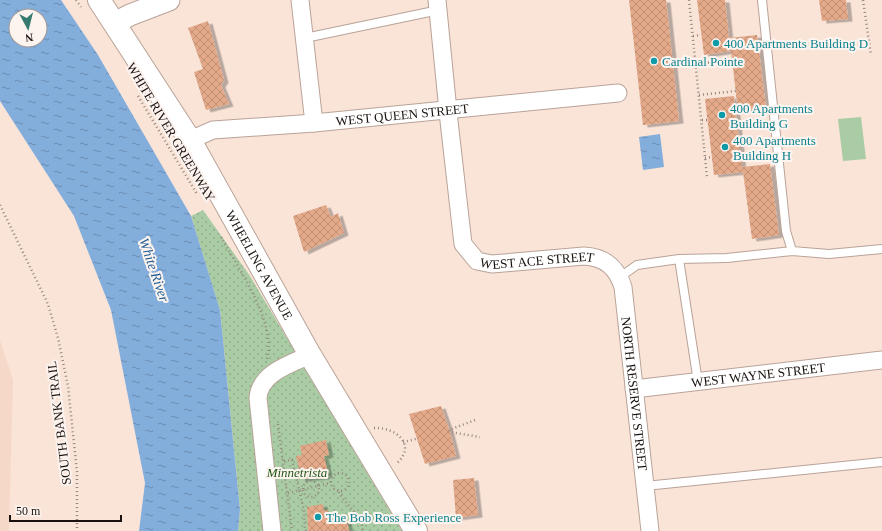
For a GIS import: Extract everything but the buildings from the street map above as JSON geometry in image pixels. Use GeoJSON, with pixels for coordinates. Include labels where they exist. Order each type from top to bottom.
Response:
{"type":"FeatureCollection","features":[{"type":"Feature","properties":{"kind":"main road","name":"WHEELING AVENUE"},"geometry":{"type":"LineString","coordinates":[[92,6],[115,23],[190,140],[310,354],[416,531]]}},
{"type":"Feature","properties":{"kind":"street"},"geometry":{"type":"LineString","coordinates":[[115,23],[130,15],[169,0]]}},
{"type":"Feature","properties":{"kind":"street"},"geometry":{"type":"LineString","coordinates":[[300,0],[314,123]]}},
{"type":"Feature","properties":{"kind":"street"},"geometry":{"type":"LineString","coordinates":[[438,5],[448,109]]}},
{"type":"Feature","properties":{"kind":"street","name":"WEST QUEEN STREET"},"geometry":{"type":"LineString","coordinates":[[190,140],[213,130],[314,123],[618,93]]}},
{"type":"Feature","properties":{"kind":"street","name":"WEST ACE STREET"},"geometry":{"type":"LineString","coordinates":[[448,109],[463,244],[477,261],[492,264],[592,256],[607,262]]}},
{"type":"Feature","properties":{"kind":"street","name":"NORTH RESERVE STREET"},"geometry":{"type":"LineString","coordinates":[[607,262],[620,277],[623,287],[650,531]]}},
{"type":"Feature","properties":{"kind":"street"},"geometry":{"type":"LineString","coordinates":[[272,531],[258,398],[259,389],[266,380],[278,371],[310,354]]}},
{"type":"Feature","properties":{"kind":"street","name":"WEST WAYNE STREET"},"geometry":{"type":"LineString","coordinates":[[634,389],[882,360]]}},
{"type":"Feature","properties":{"kind":"lane"},"geometry":{"type":"LineString","coordinates":[[762,0],[786,231],[792,251]]}},
{"type":"Feature","properties":{"kind":"lane"},"geometry":{"type":"LineString","coordinates":[[305,38],[438,5]]}},
{"type":"Feature","properties":{"kind":"lane"},"geometry":{"type":"LineString","coordinates":[[620,277],[637,266],[680,259],[727,258],[792,251],[829,254],[882,249]]}},
{"type":"Feature","properties":{"kind":"lane"},"geometry":{"type":"LineString","coordinates":[[680,259],[698,382]]}},
{"type":"Feature","properties":{"kind":"lane"},"geometry":{"type":"LineString","coordinates":[[645,486],[882,462]]}},
{"type":"Feature","properties":{"kind":"path"},"geometry":{"type":"LineString","coordinates":[[76,0],[92,6]]}},
{"type":"Feature","properties":{"kind":"path"},"geometry":{"type":"LineString","coordinates":[[689,0],[707,177]]}},
{"type":"Feature","properties":{"kind":"path"},"geometry":{"type":"LineString","coordinates":[[864,0],[871,55]]}},
{"type":"Feature","properties":{"kind":"path"},"geometry":{"type":"LineString","coordinates":[[693,36],[701,34]]}},
{"type":"Feature","properties":{"kind":"path"},"geometry":{"type":"LineString","coordinates":[[696,64],[732,60]]}},
{"type":"Feature","properties":{"kind":"path"},"geometry":{"type":"LineString","coordinates":[[699,95],[736,91]]}},
{"type":"Feature","properties":{"kind":"path","name":"WHITE RIVER GREENWAY"},"geometry":{"type":"LineString","coordinates":[[136,93],[198,194]]}},
{"type":"Feature","properties":{"kind":"path"},"geometry":{"type":"LineString","coordinates":[[702,120],[708,120]]}},
{"type":"Feature","properties":{"kind":"path"},"geometry":{"type":"LineString","coordinates":[[705,158],[712,157]]}},
{"type":"Feature","properties":{"kind":"path","name":"SOUTH BANK TRAIL"},"geometry":{"type":"LineString","coordinates":[[0,205],[48,304],[58,338],[68,386],[77,472],[78,531]]}},
{"type":"Feature","properties":{"kind":"path"},"geometry":{"type":"LineString","coordinates":[[219,233],[254,295],[263,319],[268,335],[268,356],[266,363]]}},
{"type":"Feature","properties":{"kind":"path"},"geometry":{"type":"LineString","coordinates":[[475,420],[449,430],[450,432],[480,437]]}},
{"type":"Feature","properties":{"kind":"path"},"geometry":{"type":"LineString","coordinates":[[278,423],[292,531]]}},
{"type":"Feature","properties":{"kind":"path"},"geometry":{"type":"LineString","coordinates":[[372,428],[385,427],[399,434],[403,442],[404,452],[398,462],[394,465]]}},
{"type":"Feature","properties":{"kind":"path"},"geometry":{"type":"LineString","coordinates":[[403,442],[416,439]]}},
{"type":"Feature","properties":{"kind":"path"},"geometry":{"type":"LineString","coordinates":[[284,461],[296,459]]}},
{"type":"Feature","properties":{"kind":"path"},"geometry":{"type":"LineString","coordinates":[[292,460],[302,491],[305,531]]}},
{"type":"Feature","properties":{"kind":"path"},"geometry":{"type":"LineString","coordinates":[[288,493],[319,487],[330,483],[336,474],[341,474],[346,476],[349,482],[347,488],[339,492]]}},
{"type":"Feature","properties":{"kind":"path"},"geometry":{"type":"LineString","coordinates":[[309,481],[315,482],[319,487],[318,493],[314,497],[306,496],[302,491],[305,484],[309,481]]}},
{"type":"Feature","properties":{"kind":"path"},"geometry":{"type":"LineString","coordinates":[[330,483],[333,489],[339,492],[343,501],[360,522],[363,531]]}},
{"type":"Feature","properties":{"kind":"path"},"geometry":{"type":"LineString","coordinates":[[304,511],[308,510]]}},
{"type":"Feature","properties":{"kind":"shaded area"},"geometry":{"type":"Polygon","coordinates":[[[0,340],[13,380],[9,531],[0,531],[0,340]]]}},
{"type":"Feature","properties":{"kind":"green space"},"geometry":{"type":"Polygon","coordinates":[[[861,117],[866,159],[843,161],[838,119],[861,117]]]}},
{"type":"Feature","properties":{"kind":"green space","name":"Minnetrista"},"geometry":{"type":"Polygon","coordinates":[[[203,210],[250,276],[402,531],[238,531],[240,510],[220,310],[191,216],[203,210]]]}},
{"type":"Feature","properties":{"kind":"water","name":"White River"},"geometry":{"type":"Polygon","coordinates":[[[0,0],[61,0],[98,55],[191,216],[220,310],[240,510],[238,531],[139,531],[145,483],[111,310],[74,216],[0,101],[0,0]]]}},
{"type":"Feature","properties":{"kind":"water"},"geometry":{"type":"Polygon","coordinates":[[[660,134],[664,167],[643,170],[639,137],[660,134]]]}},
{"type":"Feature","properties":{"kind":"place","name":"400 Apartments Building D"},"geometry":{"type":"Point","coordinates":[716,43]}},
{"type":"Feature","properties":{"kind":"place","name":"Cardinal Pointe"},"geometry":{"type":"Point","coordinates":[654,61]}},
{"type":"Feature","properties":{"kind":"place","name":"400 Apartments Building G"},"geometry":{"type":"Point","coordinates":[722,115]}},
{"type":"Feature","properties":{"kind":"place","name":"400 Apartments Building H"},"geometry":{"type":"Point","coordinates":[725,147]}},
{"type":"Feature","properties":{"kind":"place","name":"The Bob Ross Experience"},"geometry":{"type":"Point","coordinates":[318,517]}}]}
